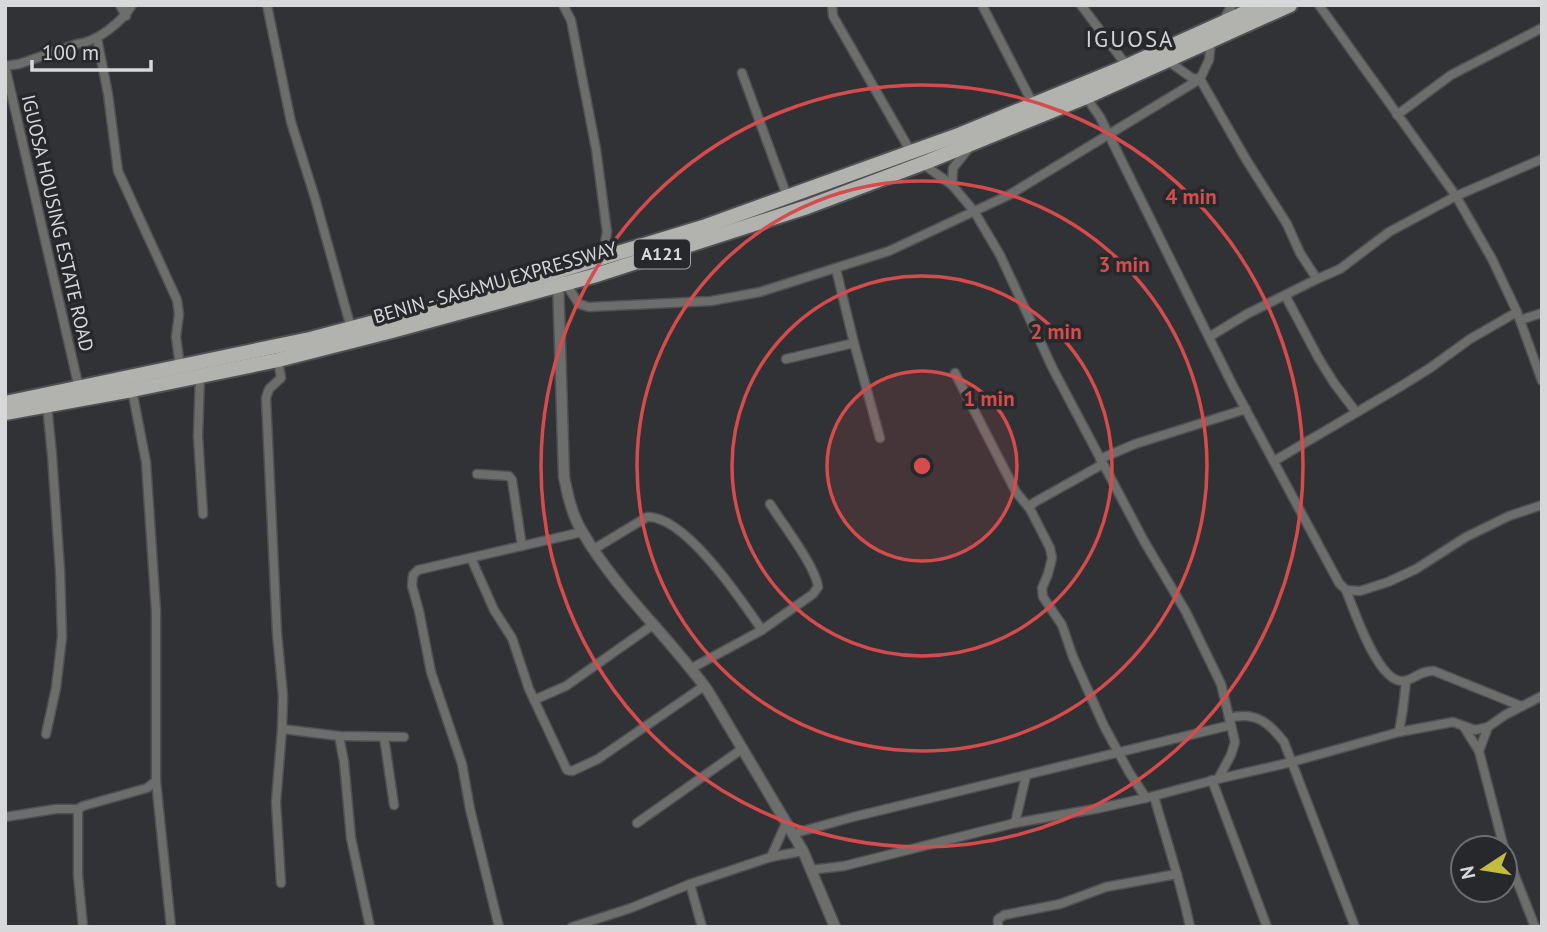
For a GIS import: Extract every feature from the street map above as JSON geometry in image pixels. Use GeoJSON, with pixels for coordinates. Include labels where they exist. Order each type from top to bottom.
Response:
{"type":"FeatureCollection","features":[{"type":"Feature","properties":{"kind":"highway","name":"A121"},"geometry":{"type":"LineString","coordinates":[[6,405],[47,400],[79,388],[180,366],[311,345],[351,328],[471,297],[561,280],[602,258],[703,227],[961,134],[1127,66],[1262,5]]}},
{"type":"Feature","properties":{"kind":"highway","name":"BENIN - SAGAMU EXPRESSWAY"},"geometry":{"type":"LineString","coordinates":[[47,400],[132,390],[278,360],[311,345],[392,331],[561,280],[606,272],[807,207],[922,164],[1086,97],[1290,5]]}},
{"type":"Feature","properties":{"kind":"street"},"geometry":{"type":"LineString","coordinates":[[120,5],[125,16]]}},
{"type":"Feature","properties":{"kind":"street"},"geometry":{"type":"LineString","coordinates":[[5,66],[87,43],[125,16],[132,5]]}},
{"type":"Feature","properties":{"kind":"street"},"geometry":{"type":"LineString","coordinates":[[267,5],[291,122],[351,328]]}},
{"type":"Feature","properties":{"kind":"street"},"geometry":{"type":"LineString","coordinates":[[563,5],[571,20],[596,149],[607,232],[602,258]]}},
{"type":"Feature","properties":{"kind":"street"},"geometry":{"type":"LineString","coordinates":[[832,5],[833,16],[911,152]]}},
{"type":"Feature","properties":{"kind":"street"},"geometry":{"type":"LineString","coordinates":[[982,5],[1033,104]]}},
{"type":"Feature","properties":{"kind":"street"},"geometry":{"type":"LineString","coordinates":[[1082,5],[1127,66]]}},
{"type":"Feature","properties":{"kind":"street"},"geometry":{"type":"LineString","coordinates":[[1221,24],[1232,5]]}},
{"type":"Feature","properties":{"kind":"street"},"geometry":{"type":"LineString","coordinates":[[1319,5],[1456,196],[1492,259],[1519,316],[1542,382]]}},
{"type":"Feature","properties":{"kind":"street"},"geometry":{"type":"LineString","coordinates":[[1397,115],[1451,75],[1542,28]]}},
{"type":"Feature","properties":{"kind":"street"},"geometry":{"type":"LineString","coordinates":[[97,38],[108,94],[118,171],[177,300],[179,314],[176,337],[180,366]]}},
{"type":"Feature","properties":{"kind":"street"},"geometry":{"type":"LineString","coordinates":[[561,280],[579,304],[589,307],[711,301],[760,292],[889,251],[1009,195],[1200,79],[1209,60],[1211,42]]}},
{"type":"Feature","properties":{"kind":"street"},"geometry":{"type":"LineString","coordinates":[[1168,61],[1192,78],[1200,79]]}},
{"type":"Feature","properties":{"kind":"street","name":"IGUOSA HOUSING ESTATE ROAD"},"geometry":{"type":"LineString","coordinates":[[5,66],[79,388]]}},
{"type":"Feature","properties":{"kind":"street"},"geometry":{"type":"LineString","coordinates":[[742,74],[787,196]]}},
{"type":"Feature","properties":{"kind":"street"},"geometry":{"type":"LineString","coordinates":[[1200,79],[1317,279]]}},
{"type":"Feature","properties":{"kind":"street"},"geometry":{"type":"LineString","coordinates":[[1086,97],[1100,117],[1273,461],[1339,583],[1346,590],[1376,660],[1391,677],[1401,681],[1424,671],[1434,671],[1521,706]]}},
{"type":"Feature","properties":{"kind":"street"},"geometry":{"type":"LineString","coordinates":[[952,185],[953,168],[972,144]]}},
{"type":"Feature","properties":{"kind":"street"},"geometry":{"type":"LineString","coordinates":[[1209,337],[1247,314],[1340,270],[1389,232],[1456,196],[1542,159]]}},
{"type":"Feature","properties":{"kind":"street"},"geometry":{"type":"LineString","coordinates":[[922,164],[952,185],[974,211],[1000,255],[1053,369],[1144,541],[1186,612],[1221,684],[1235,742],[1231,755],[1215,780]]}},
{"type":"Feature","properties":{"kind":"street"},"geometry":{"type":"LineString","coordinates":[[836,269],[880,438]]}},
{"type":"Feature","properties":{"kind":"street"},"geometry":{"type":"LineString","coordinates":[[561,280],[564,477],[570,505],[582,532],[616,580],[704,685],[803,851],[835,927]]}},
{"type":"Feature","properties":{"kind":"street"},"geometry":{"type":"LineString","coordinates":[[1285,295],[1319,359],[1356,412]]}},
{"type":"Feature","properties":{"kind":"street"},"geometry":{"type":"LineString","coordinates":[[1273,461],[1430,368],[1470,339],[1519,316],[1542,313]]}},
{"type":"Feature","properties":{"kind":"street"},"geometry":{"type":"LineString","coordinates":[[786,359],[854,344]]}},
{"type":"Feature","properties":{"kind":"street"},"geometry":{"type":"LineString","coordinates":[[278,360],[281,378],[269,389],[267,398],[277,633],[283,696],[276,802],[281,883]]}},
{"type":"Feature","properties":{"kind":"street"},"geometry":{"type":"LineString","coordinates":[[955,373],[1016,492],[1030,509],[1050,548],[1052,558],[1042,588],[1043,597],[1062,625],[1073,657],[1104,726],[1129,772],[1150,797],[1177,874],[1190,927]]}},
{"type":"Feature","properties":{"kind":"street"},"geometry":{"type":"LineString","coordinates":[[200,376],[198,436],[203,514]]}},
{"type":"Feature","properties":{"kind":"street"},"geometry":{"type":"LineString","coordinates":[[132,390],[146,462],[156,611],[156,781],[171,927]]}},
{"type":"Feature","properties":{"kind":"street"},"geometry":{"type":"LineString","coordinates":[[46,734],[62,637],[47,400]]}},
{"type":"Feature","properties":{"kind":"street"},"geometry":{"type":"LineString","coordinates":[[1030,509],[1035,502],[1135,444],[1246,409]]}},
{"type":"Feature","properties":{"kind":"street"},"geometry":{"type":"LineString","coordinates":[[477,474],[509,476],[512,480],[522,546]]}},
{"type":"Feature","properties":{"kind":"street"},"geometry":{"type":"LineString","coordinates":[[692,668],[762,630],[813,594],[818,587],[811,567],[770,504]]}},
{"type":"Feature","properties":{"kind":"street"},"geometry":{"type":"LineString","coordinates":[[1346,590],[1360,591],[1388,582],[1416,569],[1466,537],[1509,516],[1542,505]]}},
{"type":"Feature","properties":{"kind":"street"},"geometry":{"type":"LineString","coordinates":[[594,549],[647,517],[667,523],[697,545],[762,630]]}},
{"type":"Feature","properties":{"kind":"street"},"geometry":{"type":"LineString","coordinates":[[499,927],[470,809],[462,764],[431,672],[412,586],[413,575],[418,570],[582,532]]}},
{"type":"Feature","properties":{"kind":"street"},"geometry":{"type":"LineString","coordinates":[[471,558],[494,610],[512,638],[534,700],[565,768],[572,771],[598,759],[704,685]]}},
{"type":"Feature","properties":{"kind":"street"},"geometry":{"type":"LineString","coordinates":[[534,700],[566,686],[654,624]]}},
{"type":"Feature","properties":{"kind":"street"},"geometry":{"type":"LineString","coordinates":[[1399,733],[1406,681]]}},
{"type":"Feature","properties":{"kind":"street"},"geometry":{"type":"LineString","coordinates":[[810,870],[844,866],[1015,823],[1150,797],[1399,733],[1453,722],[1475,730],[1488,727],[1542,696]]}},
{"type":"Feature","properties":{"kind":"street"},"geometry":{"type":"LineString","coordinates":[[792,834],[1119,752],[1230,722],[1235,716],[1253,717],[1270,725],[1284,742],[1355,927]]}},
{"type":"Feature","properties":{"kind":"street"},"geometry":{"type":"LineString","coordinates":[[1464,727],[1479,751],[1501,834]]}},
{"type":"Feature","properties":{"kind":"street"},"geometry":{"type":"LineString","coordinates":[[1479,751],[1488,727]]}},
{"type":"Feature","properties":{"kind":"street"},"geometry":{"type":"LineString","coordinates":[[282,729],[339,736],[404,737]]}},
{"type":"Feature","properties":{"kind":"street"},"geometry":{"type":"LineString","coordinates":[[339,736],[351,838],[370,927]]}},
{"type":"Feature","properties":{"kind":"street"},"geometry":{"type":"LineString","coordinates":[[384,737],[394,805]]}},
{"type":"Feature","properties":{"kind":"street"},"geometry":{"type":"LineString","coordinates":[[637,823],[742,749]]}},
{"type":"Feature","properties":{"kind":"street"},"geometry":{"type":"LineString","coordinates":[[1015,823],[1026,776]]}},
{"type":"Feature","properties":{"kind":"street"},"geometry":{"type":"LineString","coordinates":[[1215,780],[1267,927]]}},
{"type":"Feature","properties":{"kind":"street"},"geometry":{"type":"LineString","coordinates":[[5,817],[56,809],[78,809],[147,789],[156,781]]}},
{"type":"Feature","properties":{"kind":"street"},"geometry":{"type":"LineString","coordinates":[[78,809],[78,875],[83,927]]}},
{"type":"Feature","properties":{"kind":"street"},"geometry":{"type":"LineString","coordinates":[[771,857],[786,823]]}},
{"type":"Feature","properties":{"kind":"street"},"geometry":{"type":"LineString","coordinates":[[572,927],[587,925],[690,884],[771,857],[803,851]]}},
{"type":"Feature","properties":{"kind":"street"},"geometry":{"type":"LineString","coordinates":[[998,927],[998,919],[1004,915],[1060,904],[1106,887],[1177,874]]}},
{"type":"Feature","properties":{"kind":"street"},"geometry":{"type":"LineString","coordinates":[[690,884],[702,927]]}},
{"type":"Feature","properties":{"kind":"street"},"geometry":{"type":"LineString","coordinates":[[1519,885],[1535,927]]}},
{"type":"Feature","properties":{"kind":"district","name":"IGUOSA"},"geometry":{"type":"Point","coordinates":[1130,39]}}]}
